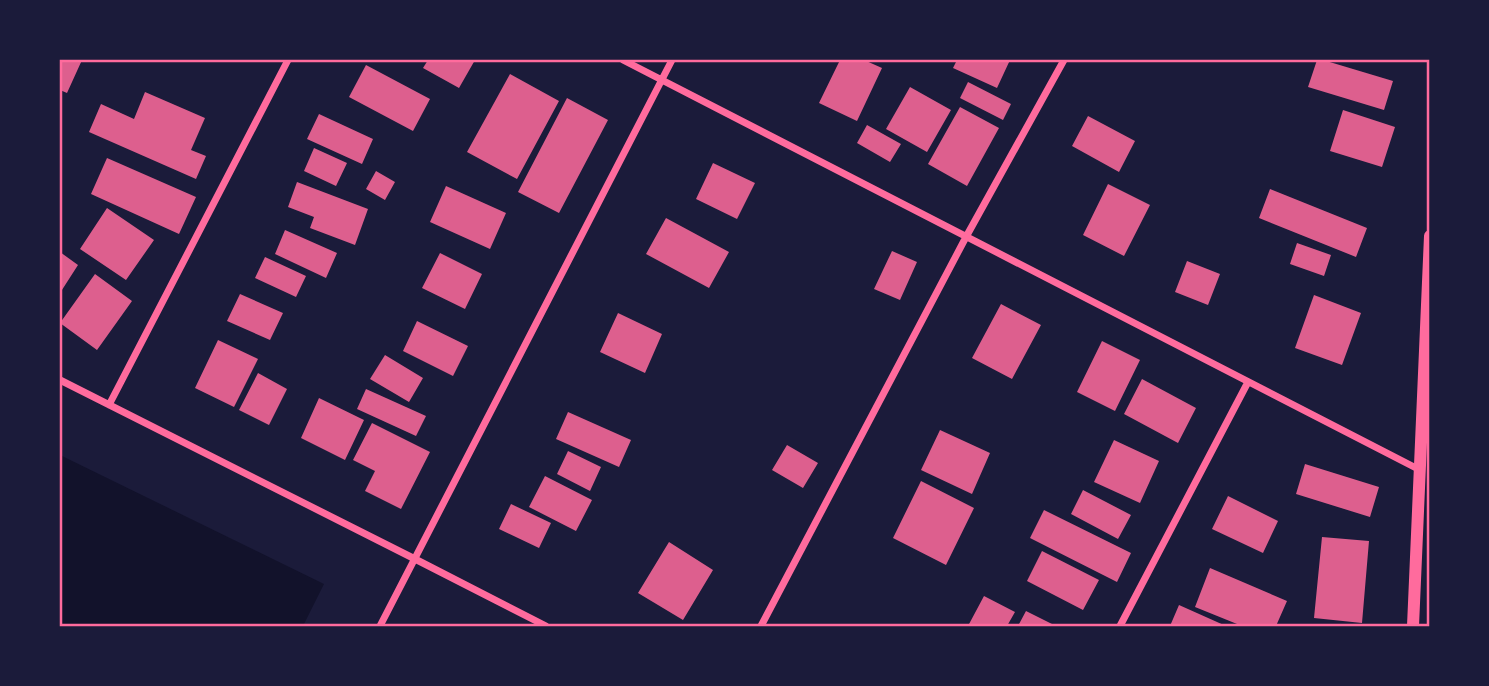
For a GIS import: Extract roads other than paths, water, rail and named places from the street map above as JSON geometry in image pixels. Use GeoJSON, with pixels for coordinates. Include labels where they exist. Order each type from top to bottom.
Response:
{"type":"FeatureCollection","features":[{"type":"Feature","properties":{"kind":"street"},"geometry":{"type":"LineString","coordinates":[[109,405],[288,60]]}},
{"type":"Feature","properties":{"kind":"street"},"geometry":{"type":"LineString","coordinates":[[623,60],[1420,471]]}},
{"type":"Feature","properties":{"kind":"street"},"geometry":{"type":"LineString","coordinates":[[380,626],[673,60]]}},
{"type":"Feature","properties":{"kind":"street"},"geometry":{"type":"LineString","coordinates":[[761,626],[966,237],[1064,60]]}},
{"type":"Feature","properties":{"kind":"street"},"geometry":{"type":"LineString","coordinates":[[1413,626],[1430,236]]}},
{"type":"Feature","properties":{"kind":"street"},"geometry":{"type":"LineString","coordinates":[[60,380],[546,626]]}},
{"type":"Feature","properties":{"kind":"street"},"geometry":{"type":"LineString","coordinates":[[1119,626],[1248,382]]}}]}
